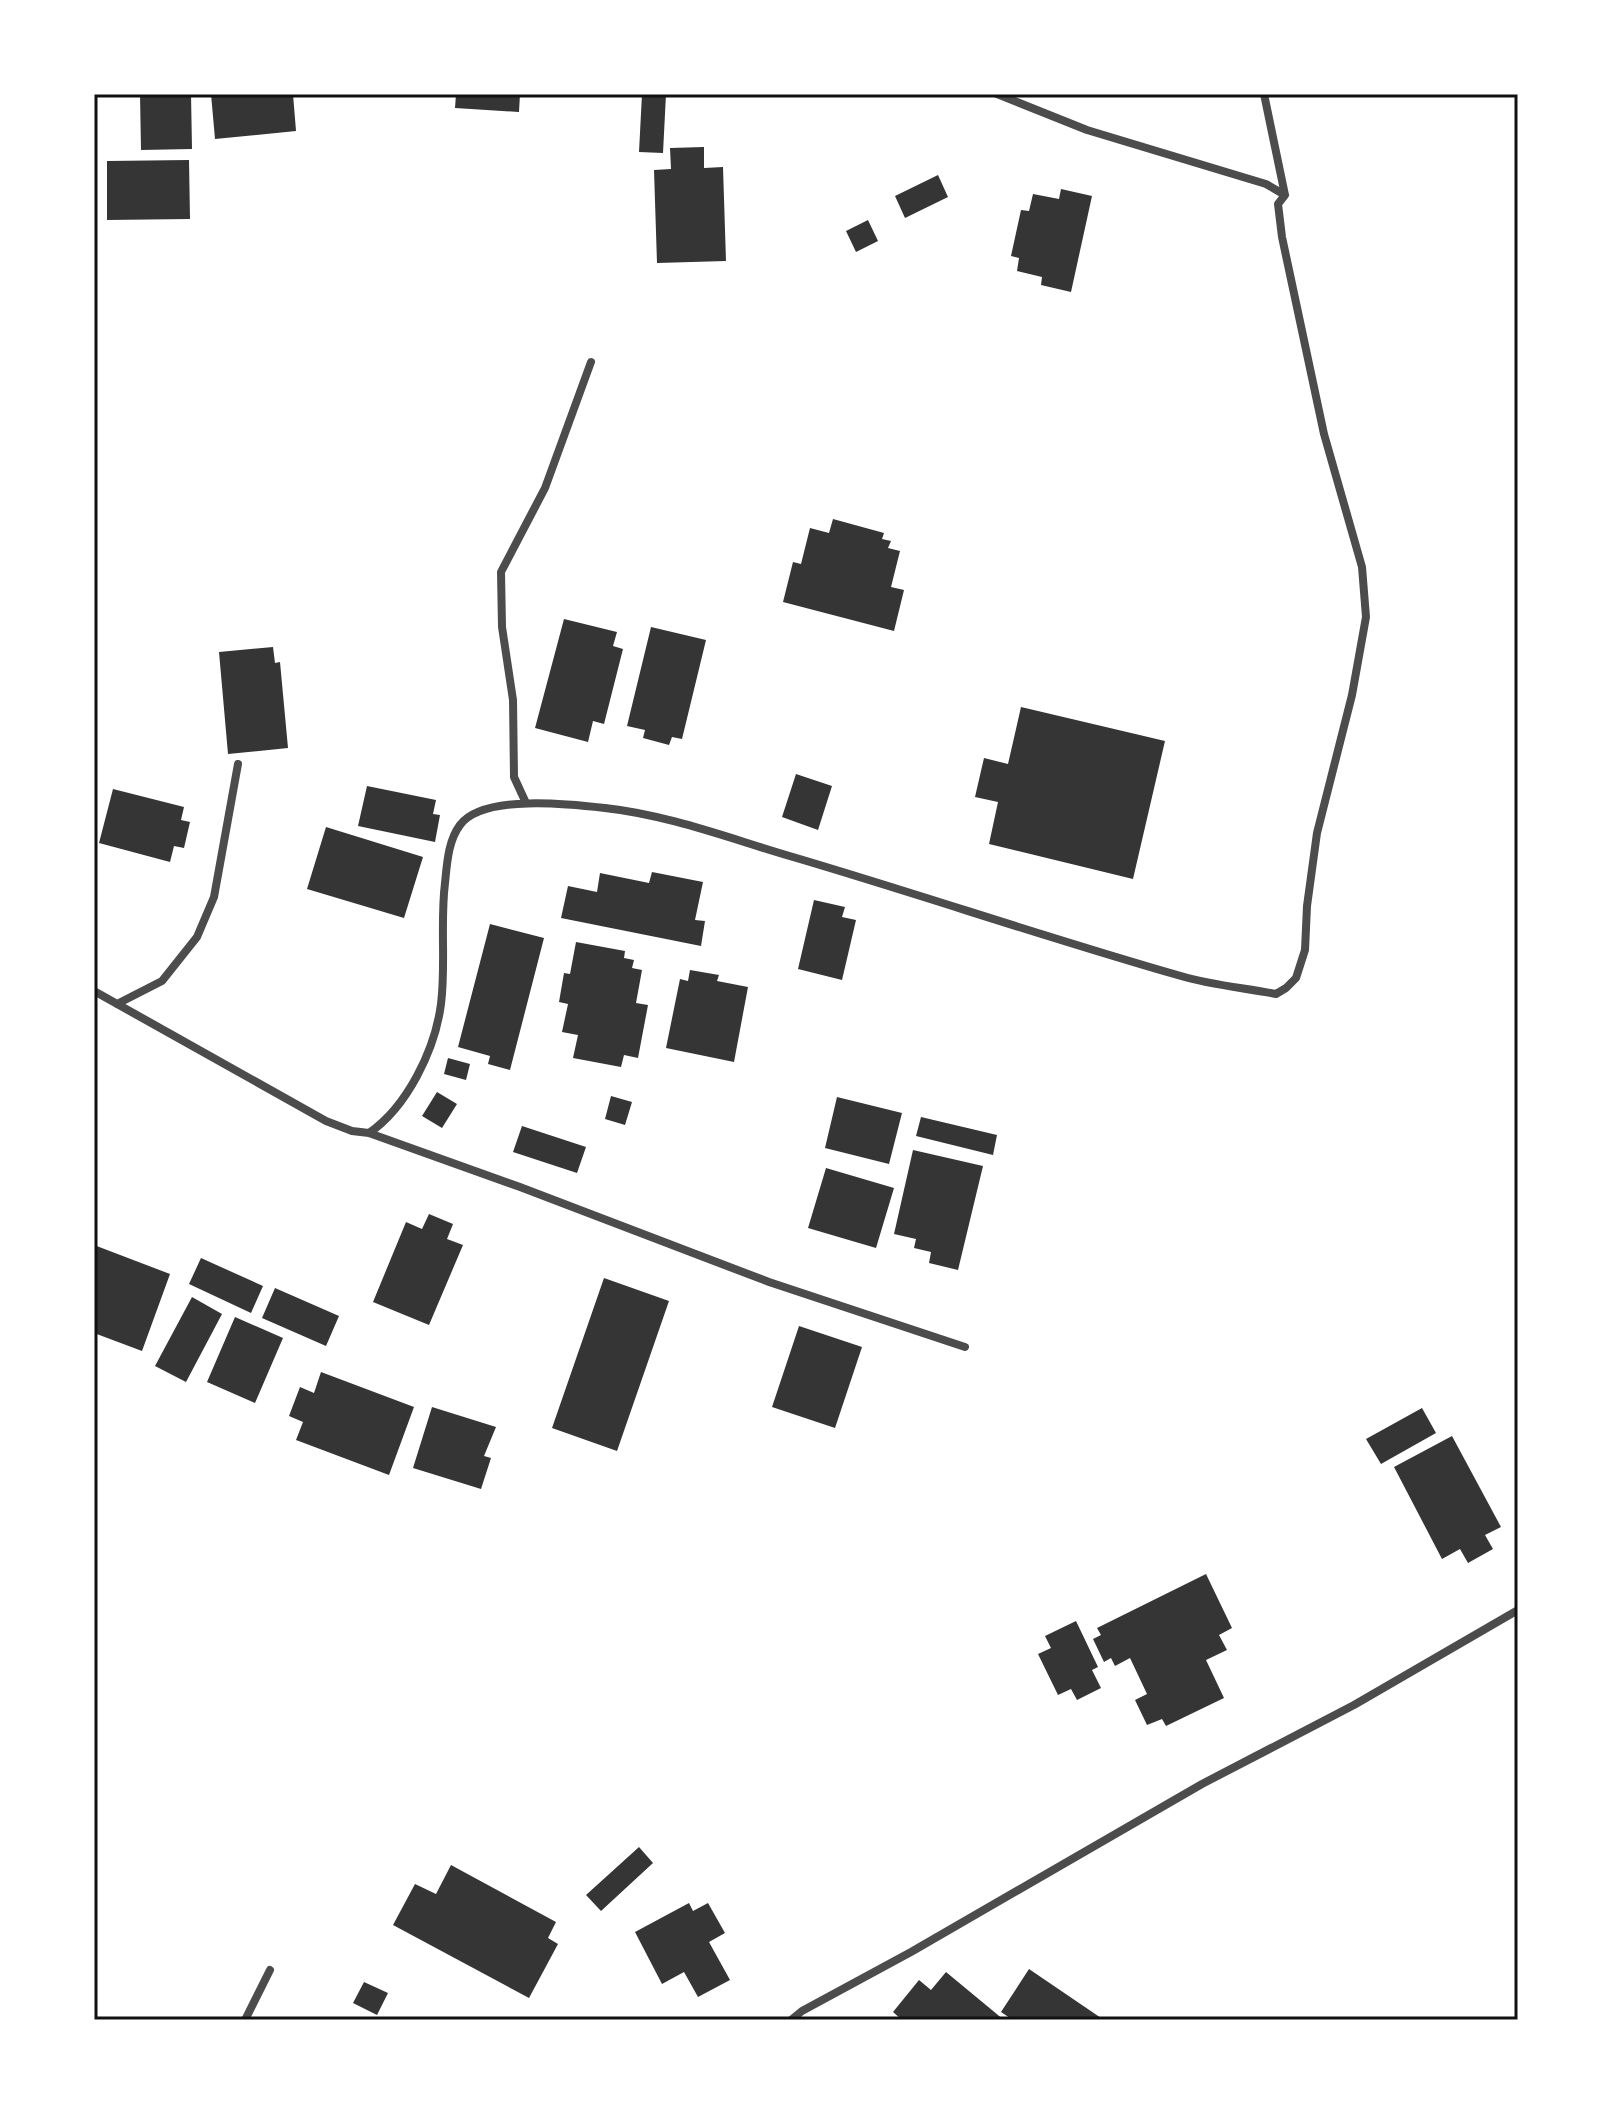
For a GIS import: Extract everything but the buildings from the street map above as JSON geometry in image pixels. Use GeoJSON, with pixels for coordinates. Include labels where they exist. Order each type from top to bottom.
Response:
{"type":"FeatureCollection","features":[{"type":"Feature","properties":{"kind":"street"},"geometry":{"type":"LineString","coordinates":[[997,94],[1087,130],[1266,184],[1285,195]]}},
{"type":"Feature","properties":{"kind":"street"},"geometry":{"type":"LineString","coordinates":[[369,1133],[383,1123],[405,1098],[427,1055],[441,1005],[444,895],[449,851],[457,828],[466,818],[487,808],[526,803],[606,808],[664,819],[1184,977],[1276,994],[1296,978],[1305,950],[1307,906],[1317,833],[1352,695],[1366,617],[1362,567],[1324,434],[1282,237],[1278,204],[1285,195],[1264,94]]}},
{"type":"Feature","properties":{"kind":"street"},"geometry":{"type":"LineString","coordinates":[[526,803],[514,777],[513,700],[502,627],[501,572],[545,488],[591,362]]}},
{"type":"Feature","properties":{"kind":"street"},"geometry":{"type":"LineString","coordinates":[[117,1004],[162,981],[197,937],[214,897],[238,764]]}},
{"type":"Feature","properties":{"kind":"street"},"geometry":{"type":"LineString","coordinates":[[94,991],[326,1121],[352,1131],[369,1133],[520,1187],[769,1282],[965,1347]]}},
{"type":"Feature","properties":{"kind":"street"},"geometry":{"type":"LineString","coordinates":[[791,2020],[1202,1784],[1354,1705],[1518,1610]]}},
{"type":"Feature","properties":{"kind":"street"},"geometry":{"type":"LineString","coordinates":[[245,2020],[270,1970]]}}]}
